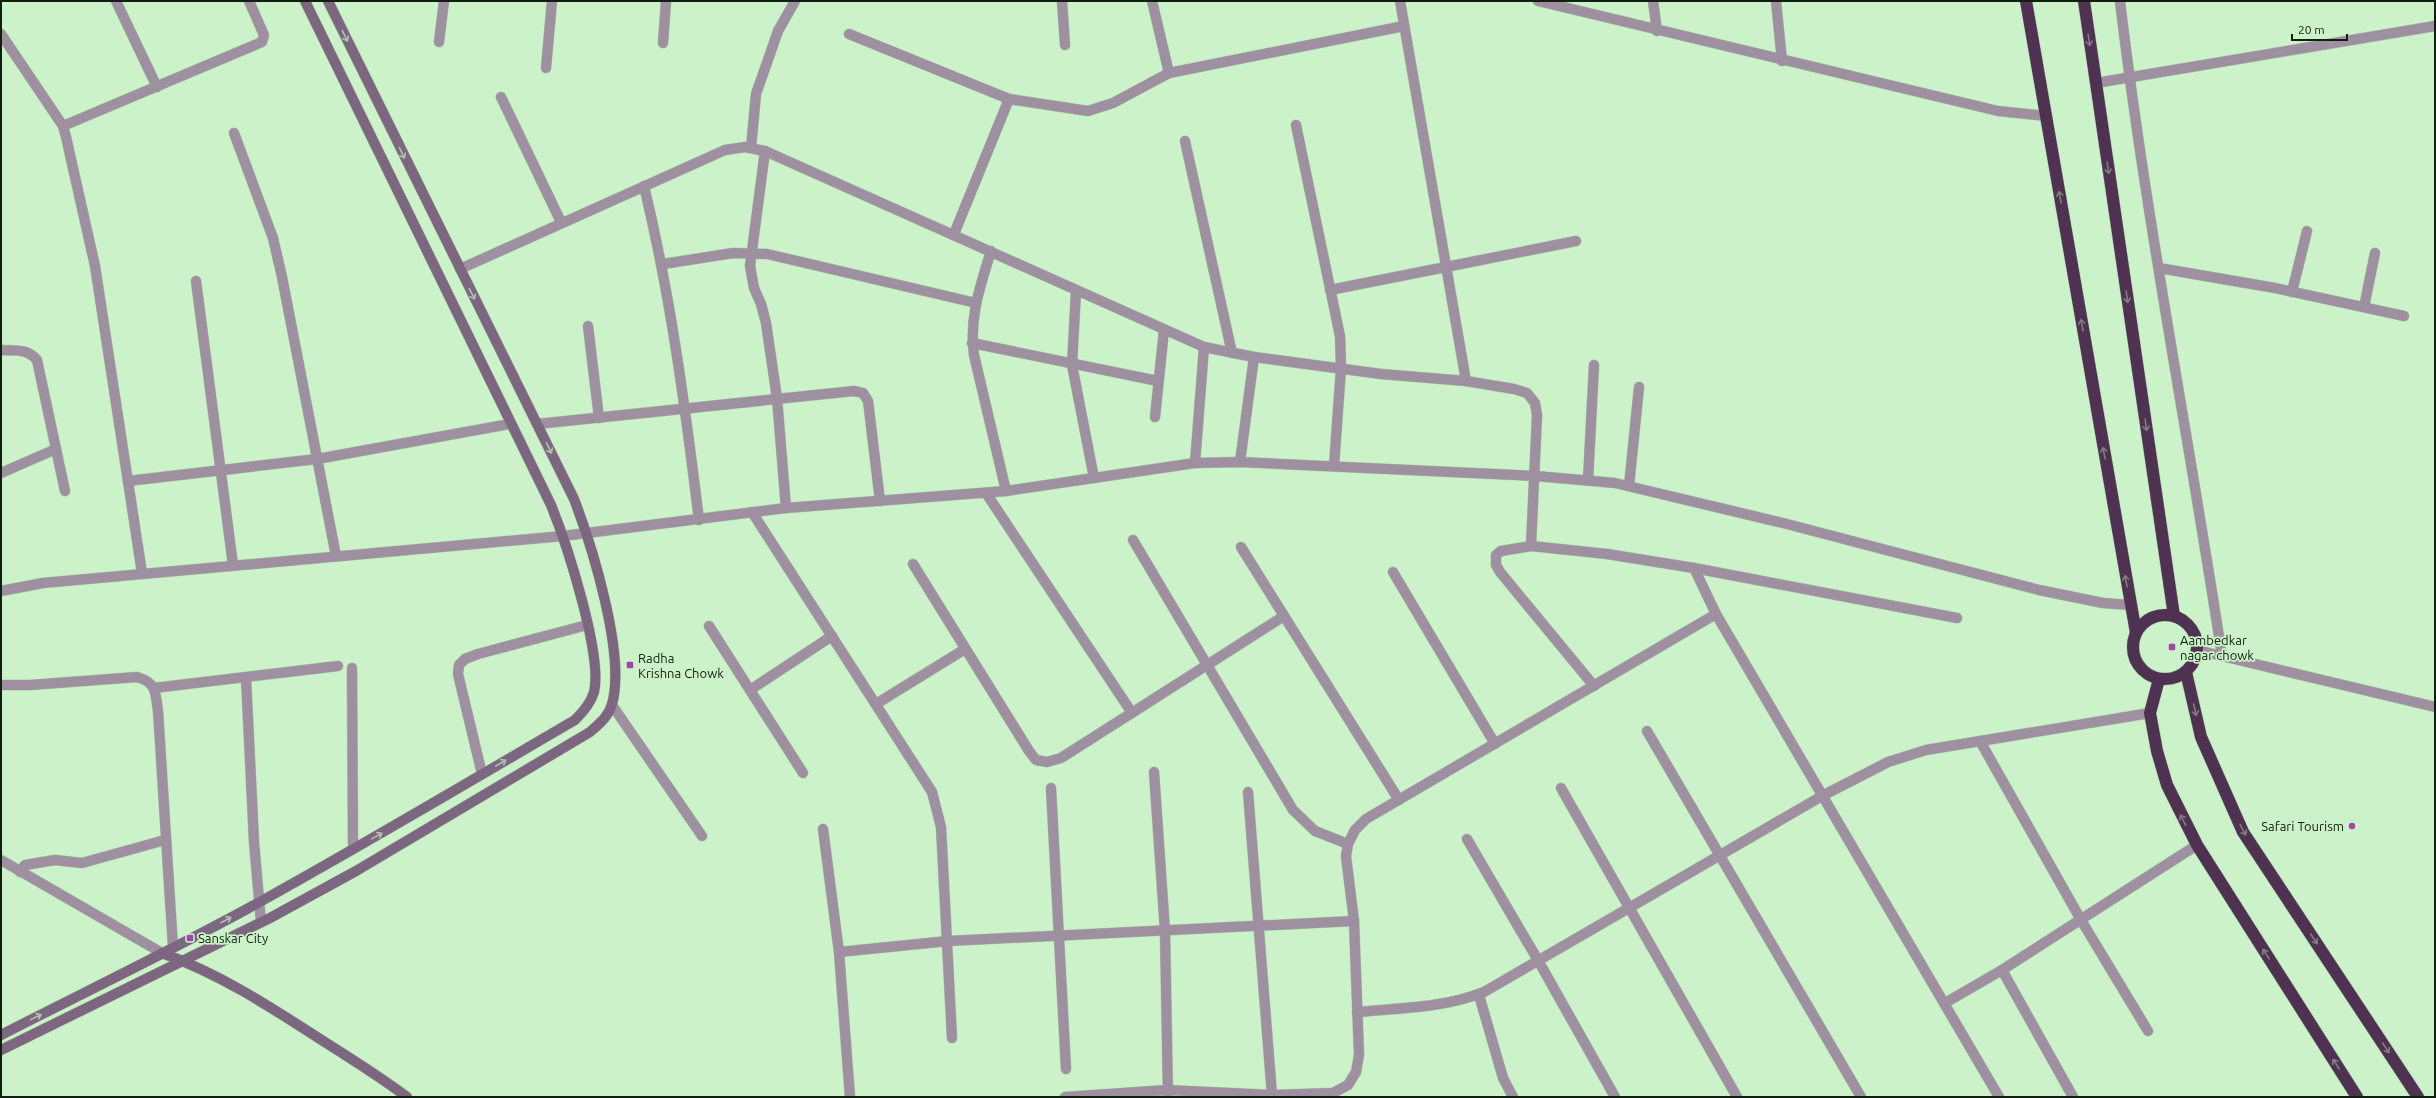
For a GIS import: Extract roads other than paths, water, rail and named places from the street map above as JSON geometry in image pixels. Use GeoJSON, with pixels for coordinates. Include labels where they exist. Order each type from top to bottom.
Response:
{"type":"FeatureCollection","features":[{"type":"Feature","properties":{"kind":"highway"},"geometry":{"type":"LineString","coordinates":[[2026,1],[2136,633],[2133,652],[2136,661],[2146,672],[2158,679],[2168,679],[2186,672],[2196,659],[2196,639],[2192,629],[2184,621],[2174,616],[2165,615],[2148,620],[2136,633]]}},
{"type":"Feature","properties":{"kind":"highway"},"geometry":{"type":"LineString","coordinates":[[2084,1],[2174,616]]}},
{"type":"Feature","properties":{"kind":"highway"},"geometry":{"type":"LineString","coordinates":[[2186,672],[2201,737],[2243,832],[2418,1097]]}},
{"type":"Feature","properties":{"kind":"highway"},"geometry":{"type":"LineString","coordinates":[[2158,679],[2150,713],[2157,751],[2167,785],[2196,845],[2357,1097]]}},
{"type":"Feature","properties":{"kind":"street"},"geometry":{"type":"LineString","coordinates":[[116,1],[157,87]]}},
{"type":"Feature","properties":{"kind":"street"},"geometry":{"type":"LineString","coordinates":[[62,126],[262,42],[264,35],[249,1]]}},
{"type":"Feature","properties":{"kind":"street"},"geometry":{"type":"LineString","coordinates":[[1,1035],[116,979],[259,902],[353,849],[576,720],[587,708],[594,692],[596,670],[587,625],[564,536],[551,505],[510,424],[305,1]]}},
{"type":"Feature","properties":{"kind":"street"},"geometry":{"type":"LineString","coordinates":[[1,1050],[184,961],[356,871],[537,765],[590,732],[605,719],[612,705],[615,668],[612,644],[598,569],[588,533],[574,499],[538,424],[328,1]]}},
{"type":"Feature","properties":{"kind":"street"},"geometry":{"type":"LineString","coordinates":[[439,42],[444,1]]}},
{"type":"Feature","properties":{"kind":"street"},"geometry":{"type":"LineString","coordinates":[[546,68],[552,1]]}},
{"type":"Feature","properties":{"kind":"street"},"geometry":{"type":"LineString","coordinates":[[662,43],[666,1]]}},
{"type":"Feature","properties":{"kind":"street"},"geometry":{"type":"LineString","coordinates":[[751,148],[756,94],[778,31],[795,1]]}},
{"type":"Feature","properties":{"kind":"street"},"geometry":{"type":"LineString","coordinates":[[1062,1],[1065,45]]}},
{"type":"Feature","properties":{"kind":"street"},"geometry":{"type":"LineString","coordinates":[[1152,1],[1169,73]]}},
{"type":"Feature","properties":{"kind":"street"},"geometry":{"type":"LineString","coordinates":[[1400,1],[1466,380]]}},
{"type":"Feature","properties":{"kind":"street"},"geometry":{"type":"LineString","coordinates":[[1539,1],[1782,61],[1998,111],[2046,116]]}},
{"type":"Feature","properties":{"kind":"street"},"geometry":{"type":"LineString","coordinates":[[1653,1],[1657,31]]}},
{"type":"Feature","properties":{"kind":"street"},"geometry":{"type":"LineString","coordinates":[[1776,1],[1782,61]]}},
{"type":"Feature","properties":{"kind":"street"},"geometry":{"type":"LineString","coordinates":[[2120,1],[2129,77],[2222,656]]}},
{"type":"Feature","properties":{"kind":"street"},"geometry":{"type":"LineString","coordinates":[[850,34],[1009,99],[1088,111],[1113,103],[1169,73],[1404,26]]}},
{"type":"Feature","properties":{"kind":"street"},"geometry":{"type":"LineString","coordinates":[[2096,83],[2435,26]]}},
{"type":"Feature","properties":{"kind":"street"},"geometry":{"type":"LineString","coordinates":[[1,34],[62,126],[95,266],[142,573]]}},
{"type":"Feature","properties":{"kind":"street"},"geometry":{"type":"LineString","coordinates":[[501,97],[561,222]]}},
{"type":"Feature","properties":{"kind":"street"},"geometry":{"type":"LineString","coordinates":[[954,234],[1009,99]]}},
{"type":"Feature","properties":{"kind":"street"},"geometry":{"type":"LineString","coordinates":[[1296,126],[1340,336],[1341,368],[1334,466]]}},
{"type":"Feature","properties":{"kind":"street"},"geometry":{"type":"LineString","coordinates":[[234,133],[273,238],[282,277],[336,556]]}},
{"type":"Feature","properties":{"kind":"street"},"geometry":{"type":"LineString","coordinates":[[1185,141],[1232,353]]}},
{"type":"Feature","properties":{"kind":"street"},"geometry":{"type":"LineString","coordinates":[[460,269],[561,222],[725,150],[751,148],[764,151],[954,234],[1076,291],[1204,347],[1254,357],[1381,374],[1466,380],[1514,389],[1527,394],[1535,403],[1538,415],[1536,476],[1531,546]]}},
{"type":"Feature","properties":{"kind":"street"},"geometry":{"type":"LineString","coordinates":[[764,151],[750,266],[754,288],[761,304],[766,323],[777,398],[786,508]]}},
{"type":"Feature","properties":{"kind":"street"},"geometry":{"type":"LineString","coordinates":[[644,186],[663,264],[686,410],[699,520]]}},
{"type":"Feature","properties":{"kind":"street"},"geometry":{"type":"LineString","coordinates":[[2292,292],[2306,231]]}},
{"type":"Feature","properties":{"kind":"street"},"geometry":{"type":"LineString","coordinates":[[1330,290],[1576,242]]}},
{"type":"Feature","properties":{"kind":"street"},"geometry":{"type":"LineString","coordinates":[[991,251],[976,303],[972,324],[972,343],[1006,491]]}},
{"type":"Feature","properties":{"kind":"street"},"geometry":{"type":"LineString","coordinates":[[663,264],[733,253],[752,252],[767,254],[976,303]]}},
{"type":"Feature","properties":{"kind":"street"},"geometry":{"type":"LineString","coordinates":[[2364,308],[2375,253]]}},
{"type":"Feature","properties":{"kind":"street"},"geometry":{"type":"LineString","coordinates":[[2159,268],[2292,292],[2404,316]]}},
{"type":"Feature","properties":{"kind":"street"},"geometry":{"type":"LineString","coordinates":[[196,281],[222,471],[233,565]]}},
{"type":"Feature","properties":{"kind":"street"},"geometry":{"type":"LineString","coordinates":[[1076,291],[1072,365],[1094,478]]}},
{"type":"Feature","properties":{"kind":"street"},"geometry":{"type":"LineString","coordinates":[[588,326],[599,418]]}},
{"type":"Feature","properties":{"kind":"street"},"geometry":{"type":"LineString","coordinates":[[1155,417],[1164,330]]}},
{"type":"Feature","properties":{"kind":"street"},"geometry":{"type":"LineString","coordinates":[[972,343],[1072,365],[1158,381]]}},
{"type":"Feature","properties":{"kind":"street"},"geometry":{"type":"LineString","coordinates":[[1195,463],[1204,347]]}},
{"type":"Feature","properties":{"kind":"street"},"geometry":{"type":"LineString","coordinates":[[1,350],[26,351],[31,353],[37,360],[65,491]]}},
{"type":"Feature","properties":{"kind":"street"},"geometry":{"type":"LineString","coordinates":[[1240,462],[1254,357]]}},
{"type":"Feature","properties":{"kind":"street"},"geometry":{"type":"LineString","coordinates":[[1588,480],[1594,365]]}},
{"type":"Feature","properties":{"kind":"street"},"geometry":{"type":"LineString","coordinates":[[1629,486],[1639,387]]}},
{"type":"Feature","properties":{"kind":"street"},"geometry":{"type":"LineString","coordinates":[[538,424],[686,410],[777,398],[854,392],[863,393],[868,401],[880,501]]}},
{"type":"Feature","properties":{"kind":"street"},"geometry":{"type":"LineString","coordinates":[[128,482],[317,459],[510,424]]}},
{"type":"Feature","properties":{"kind":"street"},"geometry":{"type":"LineString","coordinates":[[1,473],[56,449]]}},
{"type":"Feature","properties":{"kind":"street"},"geometry":{"type":"LineString","coordinates":[[1,591],[43,583],[142,573],[564,536],[786,508],[1006,491],[1195,463],[1240,462],[1536,476],[1588,480],[1629,486],[1783,522],[2039,590],[2103,603],[2130,605]]}},
{"type":"Feature","properties":{"kind":"street"},"geometry":{"type":"LineString","coordinates":[[986,493],[1132,713]]}},
{"type":"Feature","properties":{"kind":"street"},"geometry":{"type":"LineString","coordinates":[[752,512],[926,780],[937,806],[941,827],[952,1038]]}},
{"type":"Feature","properties":{"kind":"street"},"geometry":{"type":"LineString","coordinates":[[1133,540],[1208,664],[1293,810],[1315,831],[1348,844]]}},
{"type":"Feature","properties":{"kind":"street"},"geometry":{"type":"LineString","coordinates":[[1594,686],[1496,565],[1496,555],[1502,551],[1531,546],[1607,554],[1694,568],[1957,618]]}},
{"type":"Feature","properties":{"kind":"street"},"geometry":{"type":"LineString","coordinates":[[1241,547],[1399,800]]}},
{"type":"Feature","properties":{"kind":"street"},"geometry":{"type":"LineString","coordinates":[[912,564],[1028,751],[1036,760],[1047,762],[1061,758],[1284,616]]}},
{"type":"Feature","properties":{"kind":"street"},"geometry":{"type":"LineString","coordinates":[[1694,568],[1716,614],[1999,1097]]}},
{"type":"Feature","properties":{"kind":"street"},"geometry":{"type":"LineString","coordinates":[[1393,572],[1495,744]]}},
{"type":"Feature","properties":{"kind":"street"},"geometry":{"type":"LineString","coordinates":[[1065,1097],[1168,1094],[1333,1095],[1348,1085],[1356,1072],[1359,1055],[1354,921],[1346,856],[1348,844],[1355,830],[1366,819],[1716,614]]}},
{"type":"Feature","properties":{"kind":"street"},"geometry":{"type":"LineString","coordinates":[[482,774],[458,674],[459,665],[465,659],[478,654],[587,625]]}},
{"type":"Feature","properties":{"kind":"street"},"geometry":{"type":"LineString","coordinates":[[709,626],[803,773]]}},
{"type":"Feature","properties":{"kind":"street"},"geometry":{"type":"LineString","coordinates":[[750,690],[832,636]]}},
{"type":"Feature","properties":{"kind":"street"},"geometry":{"type":"LineString","coordinates":[[876,704],[965,649]]}},
{"type":"Feature","properties":{"kind":"street"},"geometry":{"type":"LineString","coordinates":[[2197,650],[2435,707]]}},
{"type":"Feature","properties":{"kind":"street"},"geometry":{"type":"LineString","coordinates":[[154,688],[338,666]]}},
{"type":"Feature","properties":{"kind":"street"},"geometry":{"type":"LineString","coordinates":[[352,668],[353,849]]}},
{"type":"Feature","properties":{"kind":"street"},"geometry":{"type":"LineString","coordinates":[[1,685],[30,685],[137,677],[148,680],[154,688],[158,711],[173,947]]}},
{"type":"Feature","properties":{"kind":"street"},"geometry":{"type":"LineString","coordinates":[[246,678],[261,922]]}},
{"type":"Feature","properties":{"kind":"street"},"geometry":{"type":"LineString","coordinates":[[612,705],[702,836]]}},
{"type":"Feature","properties":{"kind":"street"},"geometry":{"type":"LineString","coordinates":[[1357,1012],[1441,1005],[1479,995],[1540,962],[1822,796],[1888,762],[1926,750],[2150,713]]}},
{"type":"Feature","properties":{"kind":"street"},"geometry":{"type":"LineString","coordinates":[[1647,731],[1861,1097]]}},
{"type":"Feature","properties":{"kind":"street"},"geometry":{"type":"LineString","coordinates":[[1980,741],[2081,920],[2148,1031]]}},
{"type":"Feature","properties":{"kind":"street"},"geometry":{"type":"LineString","coordinates":[[1154,772],[1165,931],[1168,1094]]}},
{"type":"Feature","properties":{"kind":"street"},"geometry":{"type":"LineString","coordinates":[[1051,788],[1066,1069]]}},
{"type":"Feature","properties":{"kind":"street"},"geometry":{"type":"LineString","coordinates":[[1561,788],[1629,910],[1737,1097]]}},
{"type":"Feature","properties":{"kind":"street"},"geometry":{"type":"LineString","coordinates":[[1248,792],[1260,925],[1272,1095]]}},
{"type":"Feature","properties":{"kind":"street"},"geometry":{"type":"LineString","coordinates":[[823,829],[839,952],[850,1097]]}},
{"type":"Feature","properties":{"kind":"street"},"geometry":{"type":"LineString","coordinates":[[1467,839],[1540,962],[1615,1097]]}},
{"type":"Feature","properties":{"kind":"street"},"geometry":{"type":"LineString","coordinates":[[20,872],[26,865],[55,860],[82,863],[165,840]]}},
{"type":"Feature","properties":{"kind":"street"},"geometry":{"type":"LineString","coordinates":[[1945,1003],[2002,970],[2196,845]]}},
{"type":"Feature","properties":{"kind":"street"},"geometry":{"type":"LineString","coordinates":[[1,860],[162,953],[184,961],[228,981],[372,1071],[407,1097]]}},
{"type":"Feature","properties":{"kind":"street"},"geometry":{"type":"LineString","coordinates":[[839,952],[948,941],[1354,921]]}},
{"type":"Feature","properties":{"kind":"street"},"geometry":{"type":"LineString","coordinates":[[2002,970],[2073,1097]]}},
{"type":"Feature","properties":{"kind":"street"},"geometry":{"type":"LineString","coordinates":[[1479,995],[1503,1078],[1513,1097]]}},
{"type":"Feature","properties":{"kind":"place","name":"Aambedkar nagar chowk"},"geometry":{"type":"Point","coordinates":[2172,647]}},
{"type":"Feature","properties":{"kind":"place","name":"Radha Krishna Chowk"},"geometry":{"type":"Point","coordinates":[630,665]}},
{"type":"Feature","properties":{"kind":"place","name":"Safari Tourism"},"geometry":{"type":"Point","coordinates":[2352,826]}},
{"type":"Feature","properties":{"kind":"place","name":"Sanskar City"},"geometry":{"type":"Point","coordinates":[190,938]}}]}
